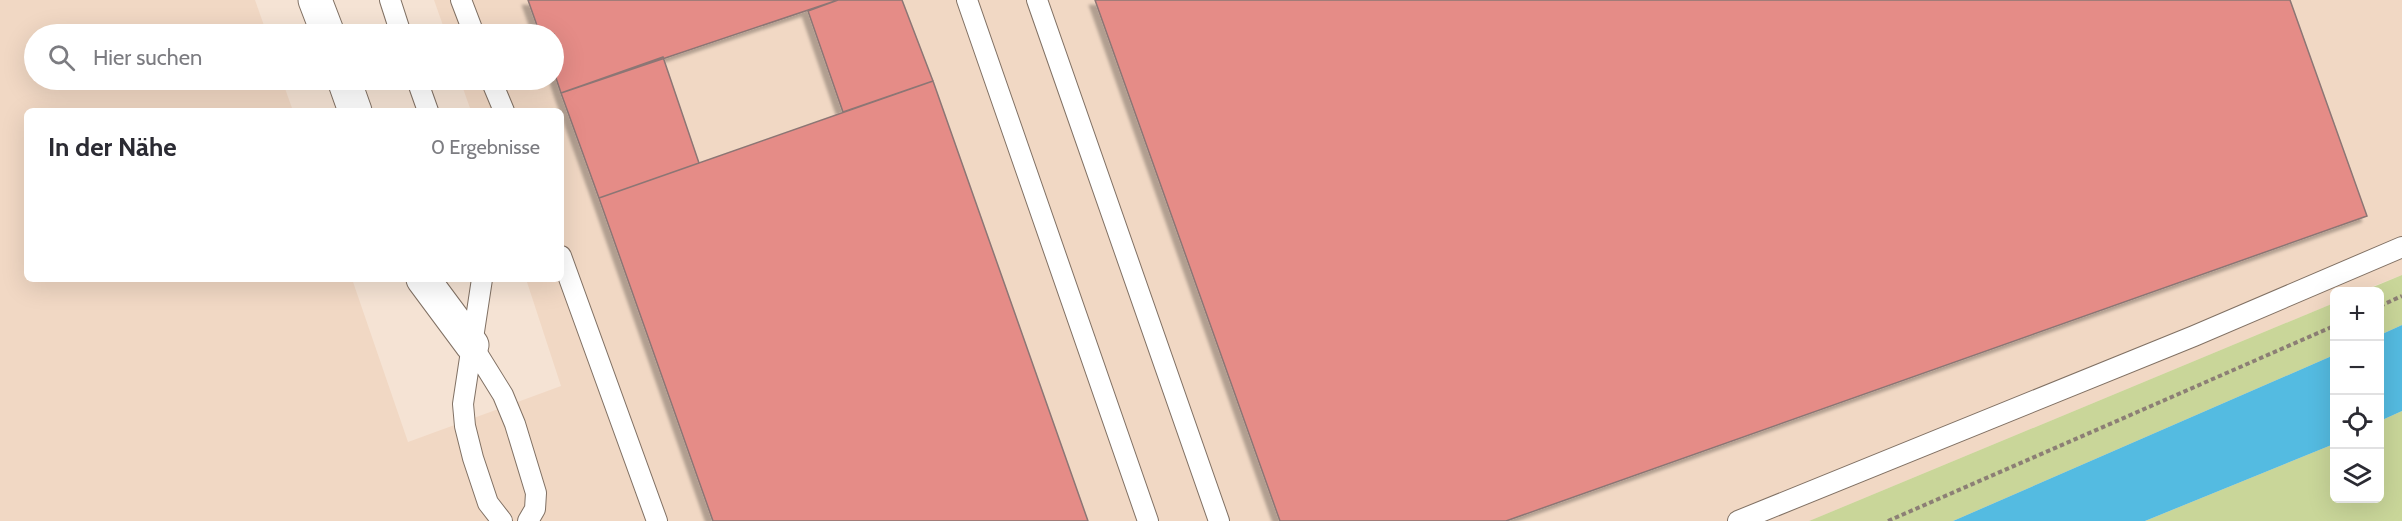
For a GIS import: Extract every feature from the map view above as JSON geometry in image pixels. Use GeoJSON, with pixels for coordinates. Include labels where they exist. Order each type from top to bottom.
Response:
{"type":"FeatureCollection","features":[{"type":"Feature","properties":{"kind":"street"},"geometry":{"type":"LineString","coordinates":[[315,0],[324,24]]}},
{"type":"Feature","properties":{"kind":"street"},"geometry":{"type":"LineString","coordinates":[[348,90],[354,108]]}},
{"type":"Feature","properties":{"kind":"street"},"geometry":{"type":"LineString","coordinates":[[425,282],[472,345]]}},
{"type":"Feature","properties":{"kind":"lane"},"geometry":{"type":"LineString","coordinates":[[390,0],[398,24]]}},
{"type":"Feature","properties":{"kind":"lane"},"geometry":{"type":"LineString","coordinates":[[461,0],[470,24]]}},
{"type":"Feature","properties":{"kind":"lane"},"geometry":{"type":"LineString","coordinates":[[967,0],[1148,521]]}},
{"type":"Feature","properties":{"kind":"lane"},"geometry":{"type":"LineString","coordinates":[[1036,0],[1219,521]]}},
{"type":"Feature","properties":{"kind":"lane"},"geometry":{"type":"LineString","coordinates":[[421,90],[427,108]]}},
{"type":"Feature","properties":{"kind":"lane"},"geometry":{"type":"LineString","coordinates":[[495,90],[503,108]]}},
{"type":"Feature","properties":{"kind":"lane"},"geometry":{"type":"LineString","coordinates":[[1738,521],[2194,336],[2402,248]]}},
{"type":"Feature","properties":{"kind":"lane"},"geometry":{"type":"LineString","coordinates":[[564,264],[657,521]]}},
{"type":"Feature","properties":{"kind":"lane"},"geometry":{"type":"LineString","coordinates":[[482,282],[463,404],[465,426],[488,503],[502,521]]}},
{"type":"Feature","properties":{"kind":"lane"},"geometry":{"type":"LineString","coordinates":[[472,345],[503,395],[515,424],[536,493],[535,509],[528,521]]}},
{"type":"Feature","properties":{"kind":"path"},"geometry":{"type":"LineString","coordinates":[[2384,304],[2402,296]]}},
{"type":"Feature","properties":{"kind":"path"},"geometry":{"type":"LineString","coordinates":[[1888,521],[2330,328]]}},
{"type":"Feature","properties":{"kind":"shaded area"},"geometry":{"type":"Polygon","coordinates":[[[0,0],[255,0],[263,24],[24,24],[24,90],[286,90],[292,108],[24,108],[24,282],[353,282],[408,442],[561,386],[527,282],[564,282],[564,108],[470,108],[464,90],[564,90],[564,24],[442,24],[434,0],[2402,0],[2402,275],[2371,287],[2330,287],[2330,305],[1809,521],[0,521],[0,0]]]}},
{"type":"Feature","properties":{"kind":"green space"},"geometry":{"type":"Polygon","coordinates":[[[2402,275],[2402,325],[2384,333],[2384,287],[2373,287],[2402,275]]]}},
{"type":"Feature","properties":{"kind":"green space"},"geometry":{"type":"Polygon","coordinates":[[[2330,305],[2330,357],[1953,521],[1809,521],[2330,305]]]}},
{"type":"Feature","properties":{"kind":"green space"},"geometry":{"type":"Polygon","coordinates":[[[2402,411],[2402,521],[2145,521],[2330,446],[2330,503],[2384,503],[2384,419],[2402,411]]]}},
{"type":"Feature","properties":{"kind":"water"},"geometry":{"type":"Polygon","coordinates":[[[2402,325],[2402,411],[2384,419],[2384,341],[2384,333],[2402,325]]]}},
{"type":"Feature","properties":{"kind":"water"},"geometry":{"type":"Polygon","coordinates":[[[2330,357],[2330,446],[2145,521],[1953,521],[2330,357]]]}},
{"type":"Feature","properties":{"kind":"building"},"geometry":{"type":"Polygon","coordinates":[[[528,0],[838,0],[561,93],[560,90],[564,90],[564,24],[536,24],[528,0]]]}},
{"type":"Feature","properties":{"kind":"building"},"geometry":{"type":"Polygon","coordinates":[[[838,0],[902,0],[933,81],[843,112],[808,11],[838,0]]]}},
{"type":"Feature","properties":{"kind":"building"},"geometry":{"type":"Polygon","coordinates":[[[1095,0],[2290,0],[2367,216],[1506,521],[1280,521],[1095,0]]]}},
{"type":"Feature","properties":{"kind":"building"},"geometry":{"type":"Polygon","coordinates":[[[663,57],[699,163],[599,198],[561,93],[663,57]]]}},
{"type":"Feature","properties":{"kind":"building"},"geometry":{"type":"Polygon","coordinates":[[[933,81],[1088,521],[713,521],[599,198],[933,81]]]}}]}
